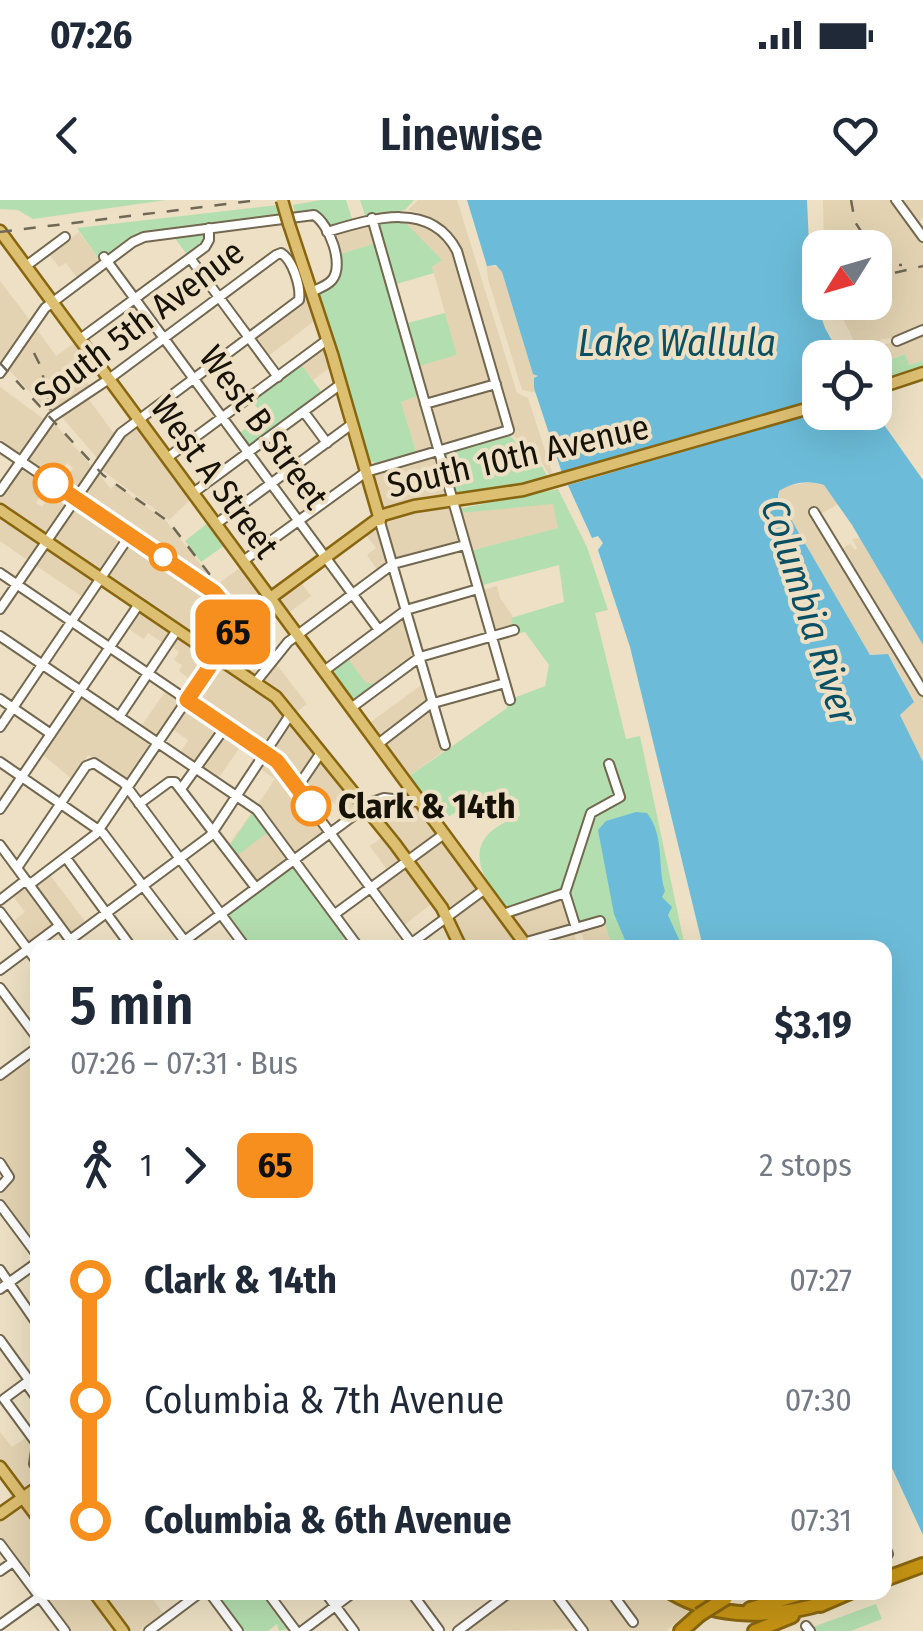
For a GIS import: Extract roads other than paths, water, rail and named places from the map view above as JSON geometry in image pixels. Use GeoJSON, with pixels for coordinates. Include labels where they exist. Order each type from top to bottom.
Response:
{"type":"FeatureCollection","features":[{"type":"Feature","properties":{"kind":"highway"},"geometry":{"type":"LineString","coordinates":[[892,1574],[923,1563]]}},
{"type":"Feature","properties":{"kind":"highway"},"geometry":{"type":"LineString","coordinates":[[689,1600],[752,1614],[791,1612],[827,1602]]}},
{"type":"Feature","properties":{"kind":"highway"},"geometry":{"type":"LineString","coordinates":[[697,1600],[739,1610],[776,1600]]}},
{"type":"Feature","properties":{"kind":"highway"},"geometry":{"type":"LineString","coordinates":[[680,1631],[724,1600]]}},
{"type":"Feature","properties":{"kind":"highway"},"geometry":{"type":"LineString","coordinates":[[755,1631],[832,1600]]}},
{"type":"Feature","properties":{"kind":"main road"},"geometry":{"type":"LineString","coordinates":[[282,200],[306,294],[328,340],[378,521]]}},
{"type":"Feature","properties":{"kind":"main road","name":"West A Street"},"geometry":{"type":"LineString","coordinates":[[2,239],[26,266],[521,940]]}},
{"type":"Feature","properties":{"kind":"main road"},"geometry":{"type":"LineString","coordinates":[[892,386],[923,376]]}},
{"type":"Feature","properties":{"kind":"main road","name":"South 10th Avenue"},"geometry":{"type":"LineString","coordinates":[[216,656],[240,622],[378,521],[453,504],[506,499],[802,412]]}},
{"type":"Feature","properties":{"kind":"main road"},"geometry":{"type":"LineString","coordinates":[[0,510],[276,697],[408,860],[458,940]]}},
{"type":"Feature","properties":{"kind":"main road"},"geometry":{"type":"LineString","coordinates":[[0,1466],[30,1507]]}},
{"type":"Feature","properties":{"kind":"main road"},"geometry":{"type":"LineString","coordinates":[[0,1514],[30,1493]]}},
{"type":"Feature","properties":{"kind":"main road"},"geometry":{"type":"LineString","coordinates":[[100,1600],[123,1631]]}},
{"type":"Feature","properties":{"kind":"street"},"geometry":{"type":"LineString","coordinates":[[896,200],[923,237]]}},
{"type":"Feature","properties":{"kind":"street"},"geometry":{"type":"LineString","coordinates":[[243,561],[366,472],[509,430],[454,243],[437,224],[420,215],[399,212],[327,230]]}},
{"type":"Feature","properties":{"kind":"street"},"geometry":{"type":"LineString","coordinates":[[0,373],[52,302],[138,239],[310,214],[320,219],[327,230],[336,271],[329,283],[306,294],[138,419],[114,442],[0,609]]}},
{"type":"Feature","properties":{"kind":"street"},"geometry":{"type":"LineString","coordinates":[[914,225],[923,214]]}},
{"type":"Feature","properties":{"kind":"street"},"geometry":{"type":"LineString","coordinates":[[372,218],[510,700]]}},
{"type":"Feature","properties":{"kind":"street"},"geometry":{"type":"LineString","coordinates":[[80,339],[208,243],[209,228]]}},
{"type":"Feature","properties":{"kind":"street"},"geometry":{"type":"LineString","coordinates":[[26,266],[66,237]]}},
{"type":"Feature","properties":{"kind":"street","name":"South 5th Avenue"},"geometry":{"type":"LineString","coordinates":[[0,491],[52,417],[282,253],[288,257],[306,294]]}},
{"type":"Feature","properties":{"kind":"street"},"geometry":{"type":"LineString","coordinates":[[190,258],[278,377]]}},
{"type":"Feature","properties":{"kind":"street","name":"West B Street"},"geometry":{"type":"LineString","coordinates":[[106,259],[379,630]]}},
{"type":"Feature","properties":{"kind":"street"},"geometry":{"type":"LineString","coordinates":[[897,341],[923,330]]}},
{"type":"Feature","properties":{"kind":"street"},"geometry":{"type":"LineString","coordinates":[[167,458],[328,340]]}},
{"type":"Feature","properties":{"kind":"street"},"geometry":{"type":"LineString","coordinates":[[193,493],[341,384]]}},
{"type":"Feature","properties":{"kind":"street"},"geometry":{"type":"LineString","coordinates":[[425,404],[496,384]]}},
{"type":"Feature","properties":{"kind":"street"},"geometry":{"type":"LineString","coordinates":[[304,412],[327,443]]}},
{"type":"Feature","properties":{"kind":"street"},"geometry":{"type":"LineString","coordinates":[[216,524],[352,424]]}},
{"type":"Feature","properties":{"kind":"street"},"geometry":{"type":"LineString","coordinates":[[0,447],[217,594],[240,622]]}},
{"type":"Feature","properties":{"kind":"street"},"geometry":{"type":"LineString","coordinates":[[814,512],[923,691]]}},
{"type":"Feature","properties":{"kind":"street"},"geometry":{"type":"LineString","coordinates":[[378,521],[446,745]]}},
{"type":"Feature","properties":{"kind":"street"},"geometry":{"type":"LineString","coordinates":[[0,726],[130,535]]}},
{"type":"Feature","properties":{"kind":"street"},"geometry":{"type":"LineString","coordinates":[[256,683],[278,650],[393,564],[465,545]]}},
{"type":"Feature","properties":{"kind":"street"},"geometry":{"type":"LineString","coordinates":[[0,573],[278,762],[407,940]]}},
{"type":"Feature","properties":{"kind":"street"},"geometry":{"type":"LineString","coordinates":[[324,671],[406,610],[478,589]]}},
{"type":"Feature","properties":{"kind":"street"},"geometry":{"type":"LineString","coordinates":[[0,809],[139,604]]}},
{"type":"Feature","properties":{"kind":"street"},"geometry":{"type":"LineString","coordinates":[[119,716],[178,630]]}},
{"type":"Feature","properties":{"kind":"street"},"geometry":{"type":"LineString","coordinates":[[351,708],[420,656],[514,630]]}},
{"type":"Feature","properties":{"kind":"street"},"geometry":{"type":"LineString","coordinates":[[0,636],[260,813],[353,940]]}},
{"type":"Feature","properties":{"kind":"street"},"geometry":{"type":"LineString","coordinates":[[0,900],[66,858],[99,830],[216,656]]}},
{"type":"Feature","properties":{"kind":"street"},"geometry":{"type":"LineString","coordinates":[[378,744],[433,703],[505,682]]}},
{"type":"Feature","properties":{"kind":"street"},"geometry":{"type":"LineString","coordinates":[[0,699],[51,734]]}},
{"type":"Feature","properties":{"kind":"street"},"geometry":{"type":"LineString","coordinates":[[77,940],[212,831],[290,715]]}},
{"type":"Feature","properties":{"kind":"street"},"geometry":{"type":"LineString","coordinates":[[181,790],[226,726]]}},
{"type":"Feature","properties":{"kind":"street"},"geometry":{"type":"LineString","coordinates":[[298,788],[320,754]]}},
{"type":"Feature","properties":{"kind":"street"},"geometry":{"type":"LineString","coordinates":[[0,762],[99,830],[184,940]]}},
{"type":"Feature","properties":{"kind":"street"},"geometry":{"type":"LineString","coordinates":[[17,868],[90,763],[127,788],[240,940]]}},
{"type":"Feature","properties":{"kind":"street"},"geometry":{"type":"LineString","coordinates":[[576,928],[565,893],[590,813],[620,798],[608,764]]}},
{"type":"Feature","properties":{"kind":"street"},"geometry":{"type":"LineString","coordinates":[[139,804],[172,781],[256,888]]}},
{"type":"Feature","properties":{"kind":"street"},"geometry":{"type":"LineString","coordinates":[[191,940],[220,914],[380,798],[420,802]]}},
{"type":"Feature","properties":{"kind":"street"},"geometry":{"type":"LineString","coordinates":[[334,914],[444,834]]}},
{"type":"Feature","properties":{"kind":"street"},"geometry":{"type":"LineString","coordinates":[[0,846],[70,940]]}},
{"type":"Feature","properties":{"kind":"street"},"geometry":{"type":"LineString","coordinates":[[66,858],[126,940]]}},
{"type":"Feature","properties":{"kind":"street"},"geometry":{"type":"LineString","coordinates":[[418,940],[484,889]]}},
{"type":"Feature","properties":{"kind":"street"},"geometry":{"type":"LineString","coordinates":[[503,914],[565,893]]}},
{"type":"Feature","properties":{"kind":"street"},"geometry":{"type":"LineString","coordinates":[[0,912],[30,952]]}},
{"type":"Feature","properties":{"kind":"street"},"geometry":{"type":"LineString","coordinates":[[542,940],[600,921]]}},
{"type":"Feature","properties":{"kind":"street"},"geometry":{"type":"LineString","coordinates":[[40,940],[59,926]]}},
{"type":"Feature","properties":{"kind":"street"},"geometry":{"type":"LineString","coordinates":[[0,970],[28,949]]}},
{"type":"Feature","properties":{"kind":"street"},"geometry":{"type":"LineString","coordinates":[[0,988],[30,1028]]}},
{"type":"Feature","properties":{"kind":"street"},"geometry":{"type":"LineString","coordinates":[[2,1070],[30,1052]]}},
{"type":"Feature","properties":{"kind":"street"},"geometry":{"type":"LineString","coordinates":[[0,1163],[9,1178],[0,1187]]}},
{"type":"Feature","properties":{"kind":"street"},"geometry":{"type":"LineString","coordinates":[[0,1205],[30,1248]]}},
{"type":"Feature","properties":{"kind":"street"},"geometry":{"type":"LineString","coordinates":[[0,1290],[30,1265]]}},
{"type":"Feature","properties":{"kind":"street"},"geometry":{"type":"LineString","coordinates":[[0,1270],[30,1313]]}},
{"type":"Feature","properties":{"kind":"street"},"geometry":{"type":"LineString","coordinates":[[0,1340],[30,1378]]}},
{"type":"Feature","properties":{"kind":"street"},"geometry":{"type":"LineString","coordinates":[[30,1380],[1,1401],[30,1436]]}},
{"type":"Feature","properties":{"kind":"street"},"geometry":{"type":"LineString","coordinates":[[0,1544],[30,1581]]}},
{"type":"Feature","properties":{"kind":"street"},"geometry":{"type":"LineString","coordinates":[[0,1571],[13,1562]]}},
{"type":"Feature","properties":{"kind":"street"},"geometry":{"type":"LineString","coordinates":[[1,1622],[35,1600]]}},
{"type":"Feature","properties":{"kind":"street"},"geometry":{"type":"LineString","coordinates":[[46,1600],[65,1631]]}},
{"type":"Feature","properties":{"kind":"street"},"geometry":{"type":"LineString","coordinates":[[149,1631],[190,1600]]}},
{"type":"Feature","properties":{"kind":"street"},"geometry":{"type":"LineString","coordinates":[[215,1600],[238,1631]]}},
{"type":"Feature","properties":{"kind":"street"},"geometry":{"type":"LineString","coordinates":[[274,1600],[299,1631],[343,1600]]}},
{"type":"Feature","properties":{"kind":"street"},"geometry":{"type":"LineString","coordinates":[[331,1600],[354,1631]]}},
{"type":"Feature","properties":{"kind":"street"},"geometry":{"type":"LineString","coordinates":[[417,1600],[439,1630]]}},
{"type":"Feature","properties":{"kind":"street"},"geometry":{"type":"LineString","coordinates":[[458,1631],[499,1600]]}},
{"type":"Feature","properties":{"kind":"street"},"geometry":{"type":"LineString","coordinates":[[560,1600],[583,1631]]}},
{"type":"Feature","properties":{"kind":"street"},"geometry":{"type":"LineString","coordinates":[[617,1600],[633,1622]]}},
{"type":"Feature","properties":{"kind":"water","name":"Lake Wallula"},"geometry":{"type":"Polygon","coordinates":[[[467,200],[807,200],[808,230],[802,230],[802,320],[822,320],[832,340],[802,340],[802,430],[888,430],[923,480],[923,645],[824,485],[795,484],[779,491],[778,497],[870,655],[888,654],[914,702],[900,715],[923,762],[923,1535],[892,1468],[892,940],[701,940],[630,647],[598,550],[603,543],[598,536],[592,538],[561,470],[534,388],[534,378],[538,376],[533,374],[502,272],[496,265],[487,266],[467,200]]]}},
{"type":"Feature","properties":{"kind":"water"},"geometry":{"type":"Polygon","coordinates":[[[636,812],[647,813],[653,822],[665,891],[662,897],[672,907],[668,915],[679,940],[625,940],[614,914],[598,830],[606,821],[636,812]]]}},
{"type":"Feature","properties":{"kind":"railway"},"geometry":{"type":"LineString","coordinates":[[0,232],[259,200]]}},
{"type":"Feature","properties":{"kind":"railway"},"geometry":{"type":"LineString","coordinates":[[851,200],[860,230]]}},
{"type":"Feature","properties":{"kind":"railway"},"geometry":{"type":"LineString","coordinates":[[892,265],[902,265]]}},
{"type":"Feature","properties":{"kind":"railway"},"geometry":{"type":"LineString","coordinates":[[892,274],[923,266]]}},
{"type":"Feature","properties":{"kind":"railway"},"geometry":{"type":"LineString","coordinates":[[34,353],[51,412]]}},
{"type":"Feature","properties":{"kind":"railway"},"geometry":{"type":"LineString","coordinates":[[0,363],[103,475],[169,522],[234,606]]}},
{"type":"Feature","properties":{"kind":"place","name":"Clark & 14th"},"geometry":{"type":"Point","coordinates":[311,806]}},
{"type":"Feature","properties":{"kind":"water label","name":"Columbia River"},"geometry":{"type":"Point","coordinates":[809,611]}}]}
